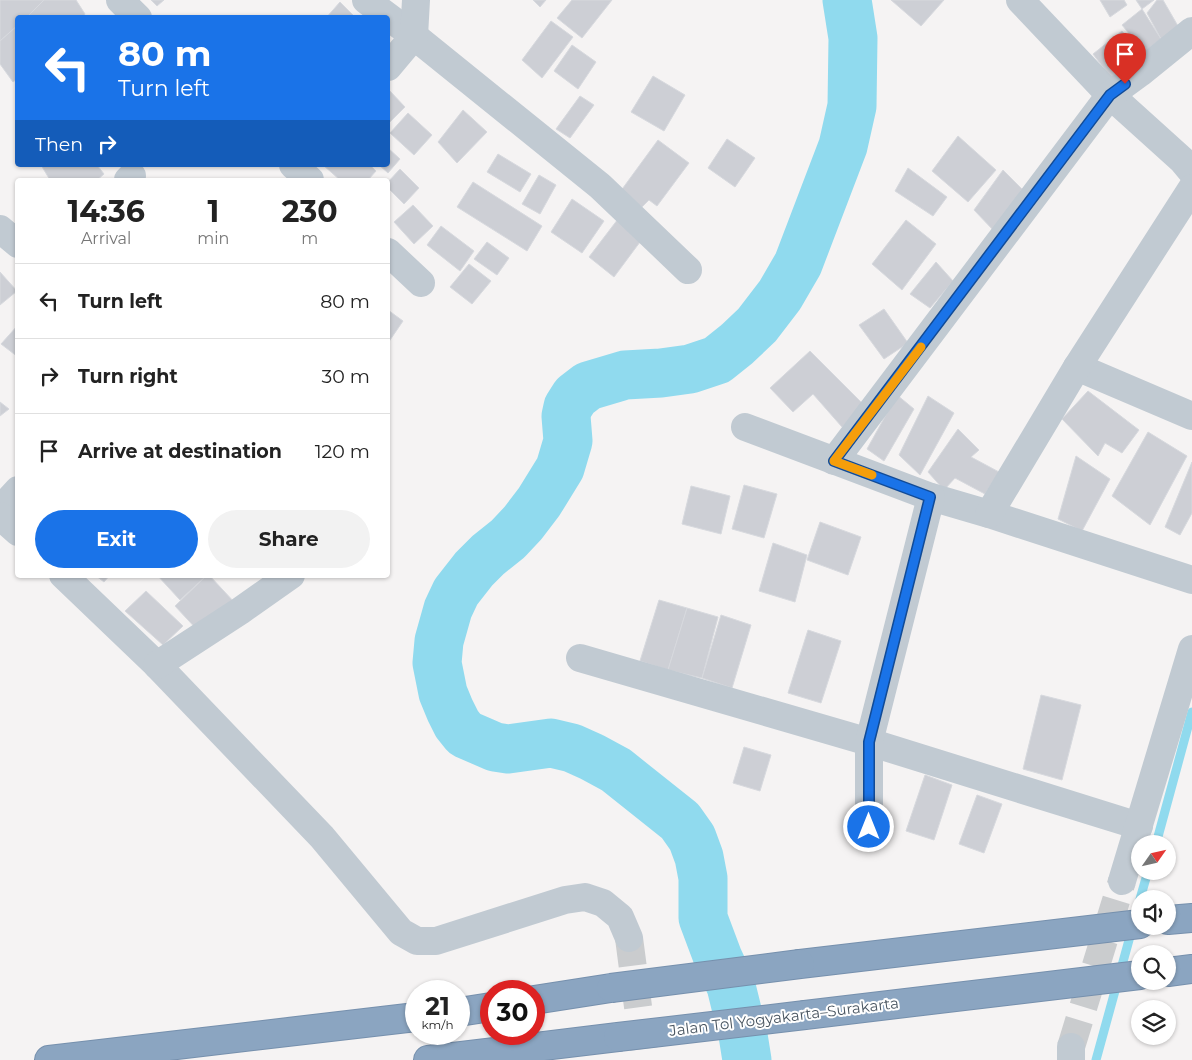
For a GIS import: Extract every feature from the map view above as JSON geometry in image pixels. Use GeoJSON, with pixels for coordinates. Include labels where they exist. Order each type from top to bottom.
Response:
{"type":"FeatureCollection","features":[{"type":"Feature","properties":{"kind":"highway"},"geometry":{"type":"LineString","coordinates":[[1176,919],[1192,918]]}},
{"type":"Feature","properties":{"kind":"highway"},"geometry":{"type":"LineString","coordinates":[[545,998],[800,964],[1131,925]]}},
{"type":"Feature","properties":{"kind":"highway"},"geometry":{"type":"LineString","coordinates":[[1176,971],[1192,969]]}},
{"type":"Feature","properties":{"kind":"highway","name":"Jalan Tol Yogyakarta–Surakarta"},"geometry":{"type":"LineString","coordinates":[[428,1060],[1131,976]]}},
{"type":"Feature","properties":{"kind":"highway"},"geometry":{"type":"LineString","coordinates":[[49,1060],[405,1018]]}},
{"type":"Feature","properties":{"kind":"street"},"geometry":{"type":"LineString","coordinates":[[120,0],[135,15]]}},
{"type":"Feature","properties":{"kind":"street"},"geometry":{"type":"LineString","coordinates":[[366,0],[386,15]]}},
{"type":"Feature","properties":{"kind":"street"},"geometry":{"type":"LineString","coordinates":[[390,65],[414,36],[416,0]]}},
{"type":"Feature","properties":{"kind":"street"},"geometry":{"type":"LineString","coordinates":[[1020,0],[1110,95],[1182,160],[1192,172]]}},
{"type":"Feature","properties":{"kind":"street"},"geometry":{"type":"LineString","coordinates":[[390,18],[600,186],[688,270]]}},
{"type":"Feature","properties":{"kind":"street"},"geometry":{"type":"LineString","coordinates":[[834,461],[1110,95],[1140,74],[1192,31]]}},
{"type":"Feature","properties":{"kind":"street"},"geometry":{"type":"LineString","coordinates":[[990,514],[1077,367],[1192,188]]}},
{"type":"Feature","properties":{"kind":"street"},"geometry":{"type":"LineString","coordinates":[[0,229],[15,242]]}},
{"type":"Feature","properties":{"kind":"street"},"geometry":{"type":"LineString","coordinates":[[390,254],[421,283]]}},
{"type":"Feature","properties":{"kind":"street"},"geometry":{"type":"LineString","coordinates":[[1077,367],[1192,416]]}},
{"type":"Feature","properties":{"kind":"street"},"geometry":{"type":"LineString","coordinates":[[746,427],[930,497],[990,514],[1192,580]]}},
{"type":"Feature","properties":{"kind":"street"},"geometry":{"type":"LineString","coordinates":[[0,510],[15,493]]}},
{"type":"Feature","properties":{"kind":"street"},"geometry":{"type":"LineString","coordinates":[[869,827],[869,742],[930,497]]}},
{"type":"Feature","properties":{"kind":"street"},"geometry":{"type":"LineString","coordinates":[[0,516],[15,529]]}},
{"type":"Feature","properties":{"kind":"street"},"geometry":{"type":"LineString","coordinates":[[66,578],[157,665],[322,837],[401,932],[417,941],[436,941],[565,900],[585,897],[602,903],[620,917],[629,938]]}},
{"type":"Feature","properties":{"kind":"street"},"geometry":{"type":"LineString","coordinates":[[157,665],[287,578]]}},
{"type":"Feature","properties":{"kind":"street"},"geometry":{"type":"LineString","coordinates":[[1122,881],[1192,649]]}},
{"type":"Feature","properties":{"kind":"street"},"geometry":{"type":"LineString","coordinates":[[580,658],[869,742],[1139,826]]}},
{"type":"Feature","properties":{"kind":"building"},"geometry":{"type":"Polygon","coordinates":[[[0,0],[44,0],[29,15],[15,15],[15,28],[0,41],[0,0]]]}},
{"type":"Feature","properties":{"kind":"building"},"geometry":{"type":"Polygon","coordinates":[[[44,0],[76,0],[85,14],[84,15],[29,15],[44,0]]]}},
{"type":"Feature","properties":{"kind":"building"},"geometry":{"type":"Polygon","coordinates":[[[151,0],[164,0],[157,6],[151,0]]]}},
{"type":"Feature","properties":{"kind":"building"},"geometry":{"type":"Polygon","coordinates":[[[533,0],[546,0],[540,7],[533,0]]]}},
{"type":"Feature","properties":{"kind":"building"},"geometry":{"type":"Polygon","coordinates":[[[572,0],[612,0],[582,38],[557,18],[572,0]]]}},
{"type":"Feature","properties":{"kind":"building"},"geometry":{"type":"Polygon","coordinates":[[[891,0],[944,0],[921,26],[891,0]]]}},
{"type":"Feature","properties":{"kind":"building"},"geometry":{"type":"Polygon","coordinates":[[[1100,0],[1124,0],[1127,5],[1110,17],[1100,0]]]}},
{"type":"Feature","properties":{"kind":"building"},"geometry":{"type":"Polygon","coordinates":[[[1136,0],[1154,0],[1142,9],[1136,0]]]}},
{"type":"Feature","properties":{"kind":"building"},"geometry":{"type":"Polygon","coordinates":[[[1157,0],[1163,0],[1178,26],[1161,39],[1147,13],[1157,0]]]}},
{"type":"Feature","properties":{"kind":"building"},"geometry":{"type":"Polygon","coordinates":[[[340,2],[353,15],[329,15],[340,2]]]}},
{"type":"Feature","properties":{"kind":"building"},"geometry":{"type":"Polygon","coordinates":[[[1142,9],[1161,39],[1144,52],[1122,25],[1142,9]]]}},
{"type":"Feature","properties":{"kind":"building"},"geometry":{"type":"Polygon","coordinates":[[[551,21],[573,37],[542,78],[522,60],[551,21]]]}},
{"type":"Feature","properties":{"kind":"building"},"geometry":{"type":"Polygon","coordinates":[[[15,28],[15,80],[13,82],[0,64],[0,41],[15,28]]]}},
{"type":"Feature","properties":{"kind":"building"},"geometry":{"type":"Polygon","coordinates":[[[1122,31],[1138,51],[1111,78],[1093,54],[1122,31]]]}},
{"type":"Feature","properties":{"kind":"building"},"geometry":{"type":"Polygon","coordinates":[[[572,45],[596,62],[578,89],[554,71],[572,45]]]}},
{"type":"Feature","properties":{"kind":"building"},"geometry":{"type":"Polygon","coordinates":[[[653,76],[685,95],[664,131],[631,112],[653,76]]]}},
{"type":"Feature","properties":{"kind":"building"},"geometry":{"type":"Polygon","coordinates":[[[390,91],[405,107],[390,122],[390,91]]]}},
{"type":"Feature","properties":{"kind":"building"},"geometry":{"type":"Polygon","coordinates":[[[580,96],[594,105],[570,138],[556,129],[580,96]]]}},
{"type":"Feature","properties":{"kind":"building"},"geometry":{"type":"Polygon","coordinates":[[[463,110],[487,132],[457,163],[438,142],[463,110]]]}},
{"type":"Feature","properties":{"kind":"building"},"geometry":{"type":"Polygon","coordinates":[[[408,113],[432,135],[414,155],[390,133],[408,113]]]}},
{"type":"Feature","properties":{"kind":"building"},"geometry":{"type":"Polygon","coordinates":[[[958,136],[996,170],[968,202],[932,171],[958,136]]]}},
{"type":"Feature","properties":{"kind":"building"},"geometry":{"type":"Polygon","coordinates":[[[727,139],[755,158],[735,187],[708,168],[727,139]]]}},
{"type":"Feature","properties":{"kind":"building"},"geometry":{"type":"Polygon","coordinates":[[[658,140],[689,163],[657,206],[649,200],[642,207],[620,192],[658,140]]]}},
{"type":"Feature","properties":{"kind":"building"},"geometry":{"type":"Polygon","coordinates":[[[390,150],[400,159],[388,173],[381,167],[390,167],[390,150]]]}},
{"type":"Feature","properties":{"kind":"building"},"geometry":{"type":"Polygon","coordinates":[[[498,154],[531,174],[520,192],[487,172],[498,154]]]}},
{"type":"Feature","properties":{"kind":"building"},"geometry":{"type":"Polygon","coordinates":[[[42,167],[99,167],[104,174],[99,178],[49,178],[42,167]]]}},
{"type":"Feature","properties":{"kind":"building"},"geometry":{"type":"Polygon","coordinates":[[[325,167],[372,167],[376,171],[370,178],[338,178],[325,167]]]}},
{"type":"Feature","properties":{"kind":"building"},"geometry":{"type":"Polygon","coordinates":[[[908,168],[947,197],[933,216],[895,191],[908,168]]]}},
{"type":"Feature","properties":{"kind":"building"},"geometry":{"type":"Polygon","coordinates":[[[400,169],[419,188],[404,204],[390,190],[390,180],[400,169]]]}},
{"type":"Feature","properties":{"kind":"building"},"geometry":{"type":"Polygon","coordinates":[[[1003,170],[1022,189],[995,232],[974,210],[1003,170]]]}},
{"type":"Feature","properties":{"kind":"building"},"geometry":{"type":"Polygon","coordinates":[[[539,175],[556,185],[540,214],[522,204],[539,175]]]}},
{"type":"Feature","properties":{"kind":"building"},"geometry":{"type":"Polygon","coordinates":[[[473,182],[542,226],[527,251],[457,207],[473,182]]]}},
{"type":"Feature","properties":{"kind":"building"},"geometry":{"type":"Polygon","coordinates":[[[572,199],[604,221],[582,253],[551,232],[572,199]]]}},
{"type":"Feature","properties":{"kind":"building"},"geometry":{"type":"Polygon","coordinates":[[[413,205],[433,226],[414,244],[394,222],[413,205]]]}},
{"type":"Feature","properties":{"kind":"building"},"geometry":{"type":"Polygon","coordinates":[[[618,219],[643,238],[614,277],[589,257],[618,219]]]}},
{"type":"Feature","properties":{"kind":"building"},"geometry":{"type":"Polygon","coordinates":[[[906,220],[936,244],[902,290],[872,264],[906,220]]]}},
{"type":"Feature","properties":{"kind":"building"},"geometry":{"type":"Polygon","coordinates":[[[441,226],[474,251],[460,271],[427,245],[441,226]]]}},
{"type":"Feature","properties":{"kind":"building"},"geometry":{"type":"Polygon","coordinates":[[[487,242],[509,258],[497,275],[474,259],[487,242]]]}},
{"type":"Feature","properties":{"kind":"building"},"geometry":{"type":"Polygon","coordinates":[[[936,262],[953,281],[930,308],[910,294],[936,262]]]}},
{"type":"Feature","properties":{"kind":"building"},"geometry":{"type":"Polygon","coordinates":[[[469,264],[491,281],[472,304],[450,287],[469,264]]]}},
{"type":"Feature","properties":{"kind":"building"},"geometry":{"type":"Polygon","coordinates":[[[0,272],[15,289],[15,293],[0,305],[0,272]]]}},
{"type":"Feature","properties":{"kind":"building"},"geometry":{"type":"Polygon","coordinates":[[[884,309],[908,343],[884,359],[859,325],[884,309]]]}},
{"type":"Feature","properties":{"kind":"building"},"geometry":{"type":"Polygon","coordinates":[[[390,311],[403,321],[390,340],[390,311]]]}},
{"type":"Feature","properties":{"kind":"building"},"geometry":{"type":"Polygon","coordinates":[[[15,328],[15,355],[1,344],[15,328]]]}},
{"type":"Feature","properties":{"kind":"building"},"geometry":{"type":"Polygon","coordinates":[[[810,351],[865,406],[842,427],[813,394],[793,412],[770,388],[810,351]]]}},
{"type":"Feature","properties":{"kind":"building"},"geometry":{"type":"Polygon","coordinates":[[[1088,391],[1139,430],[1122,453],[1105,443],[1098,456],[1062,419],[1088,391]]]}},
{"type":"Feature","properties":{"kind":"building"},"geometry":{"type":"Polygon","coordinates":[[[897,395],[914,409],[884,461],[867,449],[897,395]]]}},
{"type":"Feature","properties":{"kind":"building"},"geometry":{"type":"Polygon","coordinates":[[[928,396],[954,413],[920,475],[899,455],[928,396]]]}},
{"type":"Feature","properties":{"kind":"building"},"geometry":{"type":"Polygon","coordinates":[[[0,402],[9,409],[0,416],[0,402]]]}},
{"type":"Feature","properties":{"kind":"building"},"geometry":{"type":"Polygon","coordinates":[[[958,429],[979,450],[971,457],[999,472],[985,494],[955,478],[944,490],[928,472],[958,429]]]}},
{"type":"Feature","properties":{"kind":"building"},"geometry":{"type":"Polygon","coordinates":[[[1148,432],[1187,456],[1150,525],[1112,496],[1148,432]]]}},
{"type":"Feature","properties":{"kind":"building"},"geometry":{"type":"Polygon","coordinates":[[[1076,456],[1110,479],[1082,531],[1058,519],[1076,456]]]}},
{"type":"Feature","properties":{"kind":"building"},"geometry":{"type":"Polygon","coordinates":[[[1192,462],[1192,513],[1180,535],[1165,527],[1192,462]]]}},
{"type":"Feature","properties":{"kind":"building"},"geometry":{"type":"Polygon","coordinates":[[[744,485],[777,494],[764,538],[732,529],[744,485]]]}},
{"type":"Feature","properties":{"kind":"building"},"geometry":{"type":"Polygon","coordinates":[[[691,486],[730,496],[721,534],[682,524],[691,486]]]}},
{"type":"Feature","properties":{"kind":"building"},"geometry":{"type":"Polygon","coordinates":[[[820,522],[861,537],[848,575],[807,560],[820,522]]]}},
{"type":"Feature","properties":{"kind":"building"},"geometry":{"type":"Polygon","coordinates":[[[773,543],[807,555],[795,602],[759,591],[773,543]]]}},
{"type":"Feature","properties":{"kind":"building"},"geometry":{"type":"Polygon","coordinates":[[[99,578],[107,578],[104,582],[99,578]]]}},
{"type":"Feature","properties":{"kind":"building"},"geometry":{"type":"Polygon","coordinates":[[[160,578],[204,578],[180,600],[160,578]]]}},
{"type":"Feature","properties":{"kind":"building"},"geometry":{"type":"Polygon","coordinates":[[[204,578],[212,578],[235,603],[201,634],[175,606],[204,578]]]}},
{"type":"Feature","properties":{"kind":"building"},"geometry":{"type":"Polygon","coordinates":[[[146,591],[183,626],[163,645],[125,611],[146,591]]]}},
{"type":"Feature","properties":{"kind":"building"},"geometry":{"type":"Polygon","coordinates":[[[659,600],[687,608],[668,670],[640,661],[659,600]]]}},
{"type":"Feature","properties":{"kind":"building"},"geometry":{"type":"Polygon","coordinates":[[[687,608],[718,617],[702,678],[668,670],[687,608]]]}},
{"type":"Feature","properties":{"kind":"building"},"geometry":{"type":"Polygon","coordinates":[[[721,615],[751,625],[732,688],[702,678],[721,615]]]}},
{"type":"Feature","properties":{"kind":"building"},"geometry":{"type":"Polygon","coordinates":[[[808,630],[841,641],[821,703],[788,693],[808,630]]]}},
{"type":"Feature","properties":{"kind":"building"},"geometry":{"type":"Polygon","coordinates":[[[1041,695],[1081,705],[1062,780],[1023,769],[1041,695]]]}},
{"type":"Feature","properties":{"kind":"building"},"geometry":{"type":"Polygon","coordinates":[[[744,747],[771,755],[760,791],[733,783],[744,747]]]}},
{"type":"Feature","properties":{"kind":"building"},"geometry":{"type":"Polygon","coordinates":[[[925,775],[952,785],[934,840],[906,831],[925,775]]]}},
{"type":"Feature","properties":{"kind":"building"},"geometry":{"type":"Polygon","coordinates":[[[977,795],[1002,804],[984,853],[959,844],[977,795]]]}},
{"type":"Feature","properties":{"kind":"waterway"},"geometry":{"type":"LineString","coordinates":[[747,1060],[731,986],[703,918],[703,878],[699,857],[692,838],[680,821],[616,770],[572,748],[551,743],[508,749],[495,747],[465,734],[457,724],[443,693],[437,663],[439,641],[448,609],[456,592],[474,569],[523,523],[539,502],[560,468],[568,441],[566,416],[568,407],[575,396],[588,386],[625,375],[690,369],[717,360],[757,325],[780,295],[798,264],[843,146],[852,106],[853,38],[847,0]]}},
{"type":"Feature","properties":{"kind":"waterway"},"geometry":{"type":"LineString","coordinates":[[1158,835],[1192,712]]}},
{"type":"Feature","properties":{"kind":"waterway"},"geometry":{"type":"LineString","coordinates":[[1143,890],[1145,880]]}},
{"type":"Feature","properties":{"kind":"waterway"},"geometry":{"type":"LineString","coordinates":[[1096,1060],[1131,933]]}},
{"type":"Feature","properties":{"kind":"tunnel"},"geometry":{"type":"LineString","coordinates":[[1071,1047],[1122,881]]}},
{"type":"Feature","properties":{"kind":"tunnel"},"geometry":{"type":"LineString","coordinates":[[629,938],[645,1060]]}},
{"type":"Feature","properties":{"kind":"slow traffic"},"geometry":{"type":"LineString","coordinates":[[872,475],[834,461],[921,347]]}},
{"type":"Feature","properties":{"kind":"route"},"geometry":{"type":"LineString","coordinates":[[869,827],[869,742],[930,497],[834,461],[1110,95],[1125,84]]}}]}
